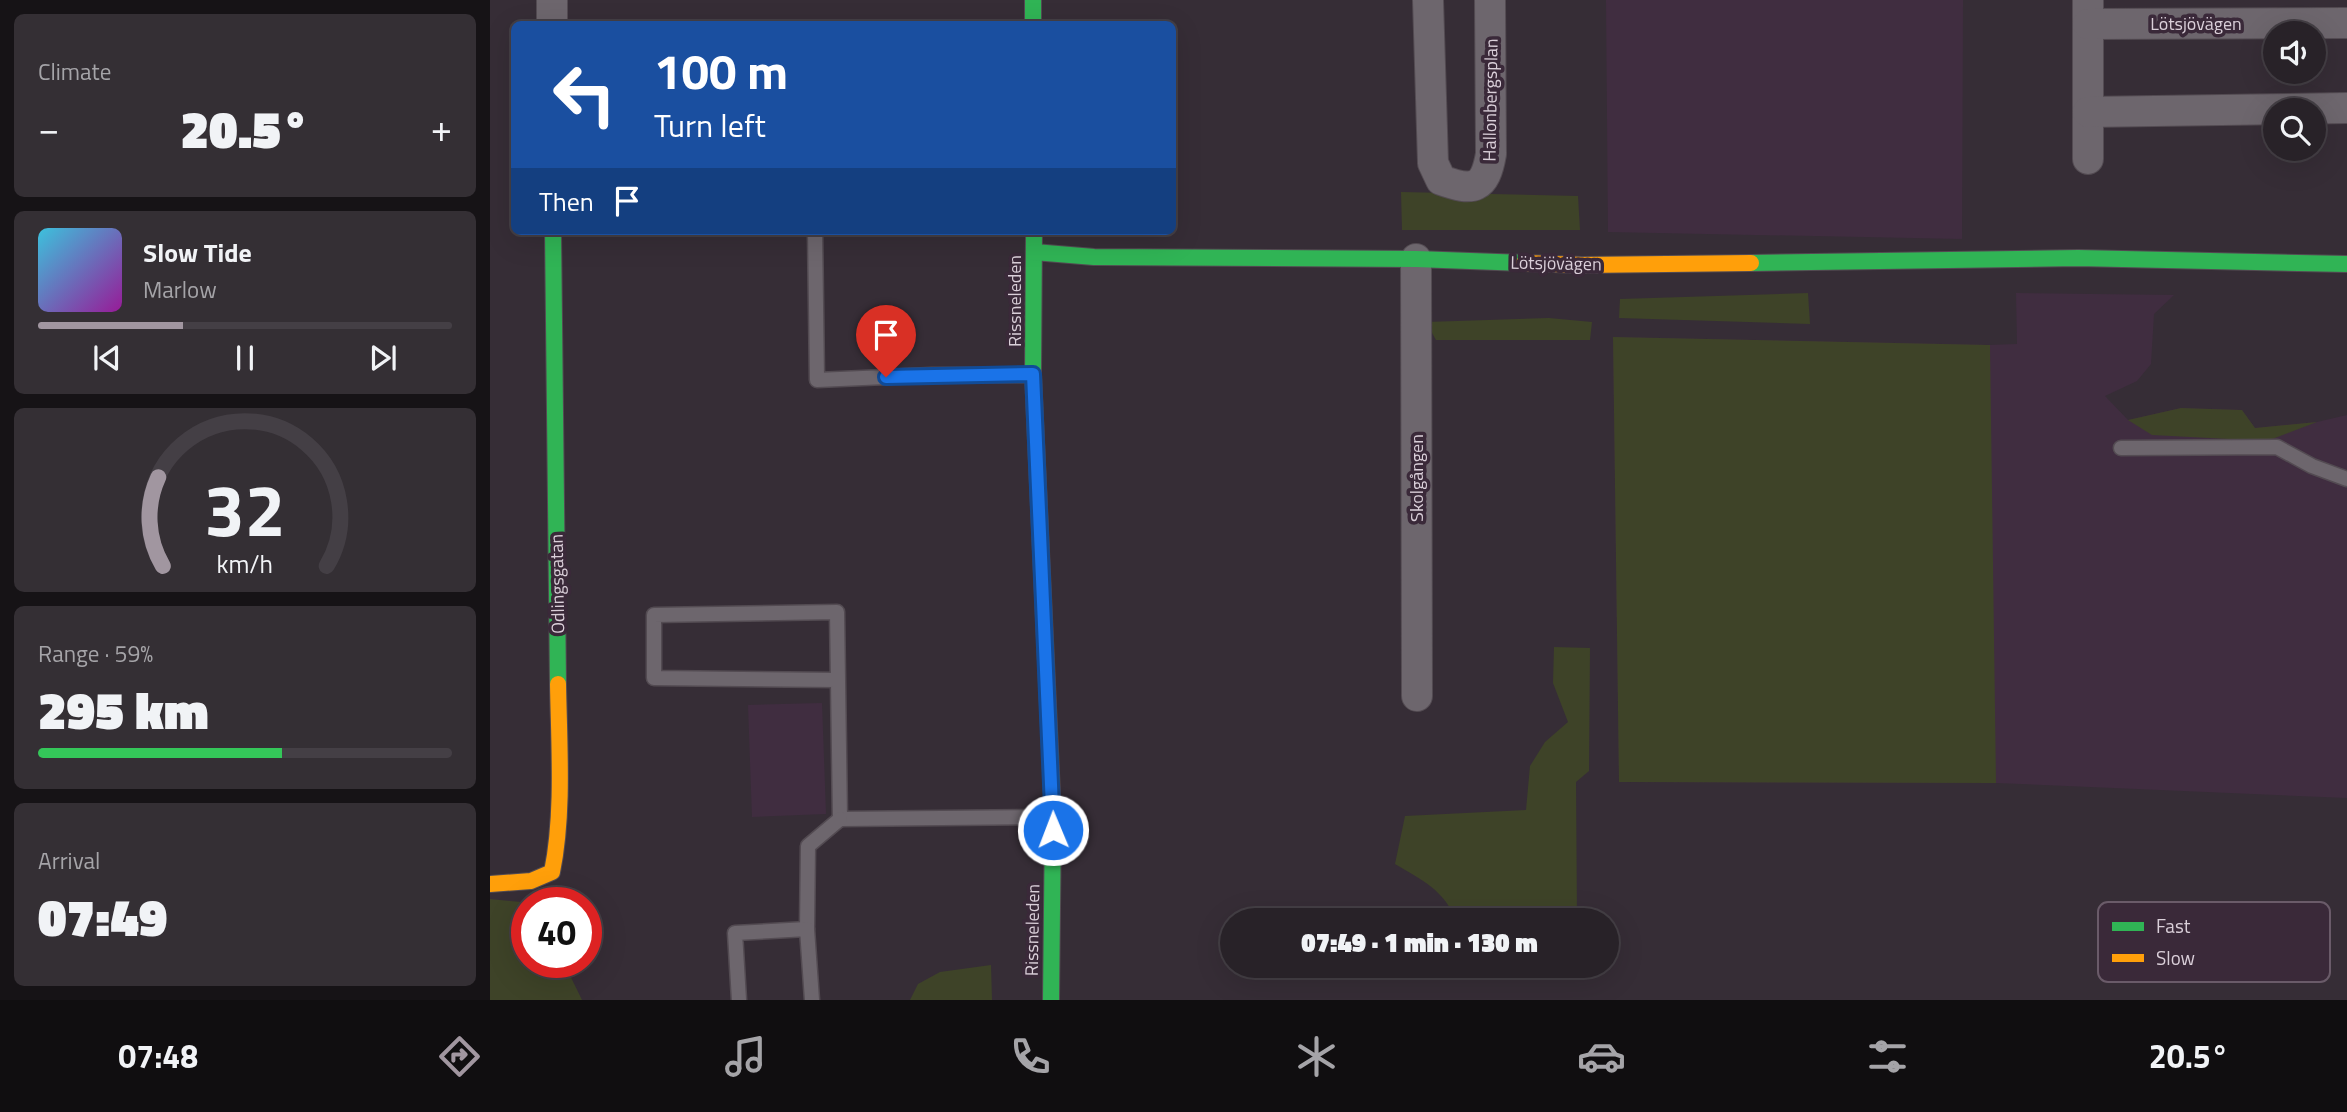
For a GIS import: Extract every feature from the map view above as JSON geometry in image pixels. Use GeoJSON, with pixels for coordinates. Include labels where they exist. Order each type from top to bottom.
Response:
{"type":"FeatureCollection","features":[{"type":"Feature","properties":{"kind":"street"},"geometry":{"type":"LineString","coordinates":[[552,0],[552,21]]}},
{"type":"Feature","properties":{"kind":"street"},"geometry":{"type":"LineString","coordinates":[[1033,0],[1033,21]]}},
{"type":"Feature","properties":{"kind":"street","name":"Hallonbergsplan"},"geometry":{"type":"LineString","coordinates":[[1428,0],[1433,163],[1441,180],[1458,187],[1476,185],[1488,176],[1491,154],[1490,0]]}},
{"type":"Feature","properties":{"kind":"street","name":"Lötsjövägen"},"geometry":{"type":"LineString","coordinates":[[2088,159],[2088,12],[2347,23]]}},
{"type":"Feature","properties":{"kind":"street"},"geometry":{"type":"LineString","coordinates":[[2088,112],[2347,108]]}},
{"type":"Feature","properties":{"kind":"street","name":"Odlingsgatan"},"geometry":{"type":"LineString","coordinates":[[490,884],[531,881],[552,872],[556,853],[559,768],[553,235]]}},
{"type":"Feature","properties":{"kind":"street","name":"Rissneleden"},"geometry":{"type":"LineString","coordinates":[[1034,235],[1033,374],[1053,817],[1051,1000]]}},
{"type":"Feature","properties":{"kind":"street","name":"Lötsjövägen"},"geometry":{"type":"LineString","coordinates":[[1034,251],[1094,257],[1416,260],[1582,265],[2078,258],[2347,264]]}},
{"type":"Feature","properties":{"kind":"street","name":"Skolgången"},"geometry":{"type":"LineString","coordinates":[[1416,260],[1417,696]]}},
{"type":"Feature","properties":{"kind":"lane"},"geometry":{"type":"LineString","coordinates":[[815,235],[817,380],[1033,374]]}},
{"type":"Feature","properties":{"kind":"lane"},"geometry":{"type":"LineString","coordinates":[[2121,447],[2277,447],[2312,466],[2347,479]]}},
{"type":"Feature","properties":{"kind":"lane"},"geometry":{"type":"LineString","coordinates":[[837,680],[654,678],[654,615],[837,612],[840,819]]}},
{"type":"Feature","properties":{"kind":"lane"},"geometry":{"type":"LineString","coordinates":[[812,1000],[807,929],[808,846],[840,819],[1053,817]]}},
{"type":"Feature","properties":{"kind":"lane"},"geometry":{"type":"LineString","coordinates":[[739,1000],[735,933],[807,929]]}},
{"type":"Feature","properties":{"kind":"shaded area"},"geometry":{"type":"Polygon","coordinates":[[[1606,0],[1963,0],[1962,239],[1608,232],[1606,0]]]}},
{"type":"Feature","properties":{"kind":"shaded area"},"geometry":{"type":"Polygon","coordinates":[[[2016,293],[2174,295],[2154,314],[2151,364],[2137,381],[2105,396],[2128,420],[2181,408],[2242,410],[2255,428],[2317,422],[2347,415],[2347,798],[1996,783],[1619,782],[1613,337],[2017,344],[2016,293]]]}},
{"type":"Feature","properties":{"kind":"shaded area"},"geometry":{"type":"Polygon","coordinates":[[[822,703],[826,814],[752,817],[748,705],[822,703]]]}},
{"type":"Feature","properties":{"kind":"green space"},"geometry":{"type":"Polygon","coordinates":[[[1401,192],[1578,196],[1580,230],[1402,230],[1401,192]]]}},
{"type":"Feature","properties":{"kind":"green space"},"geometry":{"type":"Polygon","coordinates":[[[1808,293],[1810,324],[1619,318],[1620,299],[1808,293]]]}},
{"type":"Feature","properties":{"kind":"green space"},"geometry":{"type":"Polygon","coordinates":[[[1549,318],[1592,322],[1590,340],[1436,340],[1426,322],[1549,318]]]}},
{"type":"Feature","properties":{"kind":"green space"},"geometry":{"type":"Polygon","coordinates":[[[1613,337],[1990,345],[1996,783],[1619,782],[1613,337]]]}},
{"type":"Feature","properties":{"kind":"green space"},"geometry":{"type":"Polygon","coordinates":[[[2181,408],[2242,410],[2255,428],[2317,422],[2267,441],[2152,435],[2128,420],[2181,408]]]}},
{"type":"Feature","properties":{"kind":"green space"},"geometry":{"type":"Polygon","coordinates":[[[1554,647],[1590,648],[1589,771],[1576,782],[1577,908],[1450,908],[1423,881],[1395,864],[1405,816],[1526,810],[1530,766],[1545,742],[1568,722],[1553,683],[1554,647]]]}},
{"type":"Feature","properties":{"kind":"green space"},"geometry":{"type":"Polygon","coordinates":[[[490,899],[511,901],[511,978],[571,978],[582,1000],[490,1000],[490,899]]]}},
{"type":"Feature","properties":{"kind":"green space"},"geometry":{"type":"Polygon","coordinates":[[[991,965],[992,1000],[910,1000],[918,984],[940,972],[991,965]]]}},
{"type":"Feature","properties":{"kind":"traffic: fast"},"geometry":{"type":"LineString","coordinates":[[1033,0],[1033,21]]}},
{"type":"Feature","properties":{"kind":"traffic: fast"},"geometry":{"type":"LineString","coordinates":[[553,235],[558,684]]}},
{"type":"Feature","properties":{"kind":"traffic: fast"},"geometry":{"type":"LineString","coordinates":[[1034,235],[1033,374],[1053,817],[1051,1000]]}},
{"type":"Feature","properties":{"kind":"traffic: fast"},"geometry":{"type":"LineString","coordinates":[[1034,252],[1094,257],[1416,259],[1524,263]]}},
{"type":"Feature","properties":{"kind":"traffic: fast"},"geometry":{"type":"LineString","coordinates":[[1751,263],[2078,258],[2347,264]]}},
{"type":"Feature","properties":{"kind":"traffic: slow"},"geometry":{"type":"LineString","coordinates":[[1524,263],[1751,263]]}},
{"type":"Feature","properties":{"kind":"traffic: slow"},"geometry":{"type":"LineString","coordinates":[[490,884],[531,881],[552,872],[559,803],[558,684]]}},
{"type":"Feature","properties":{"kind":"route"},"geometry":{"type":"LineString","coordinates":[[886,377],[1033,374],[1053,830]]}}]}
